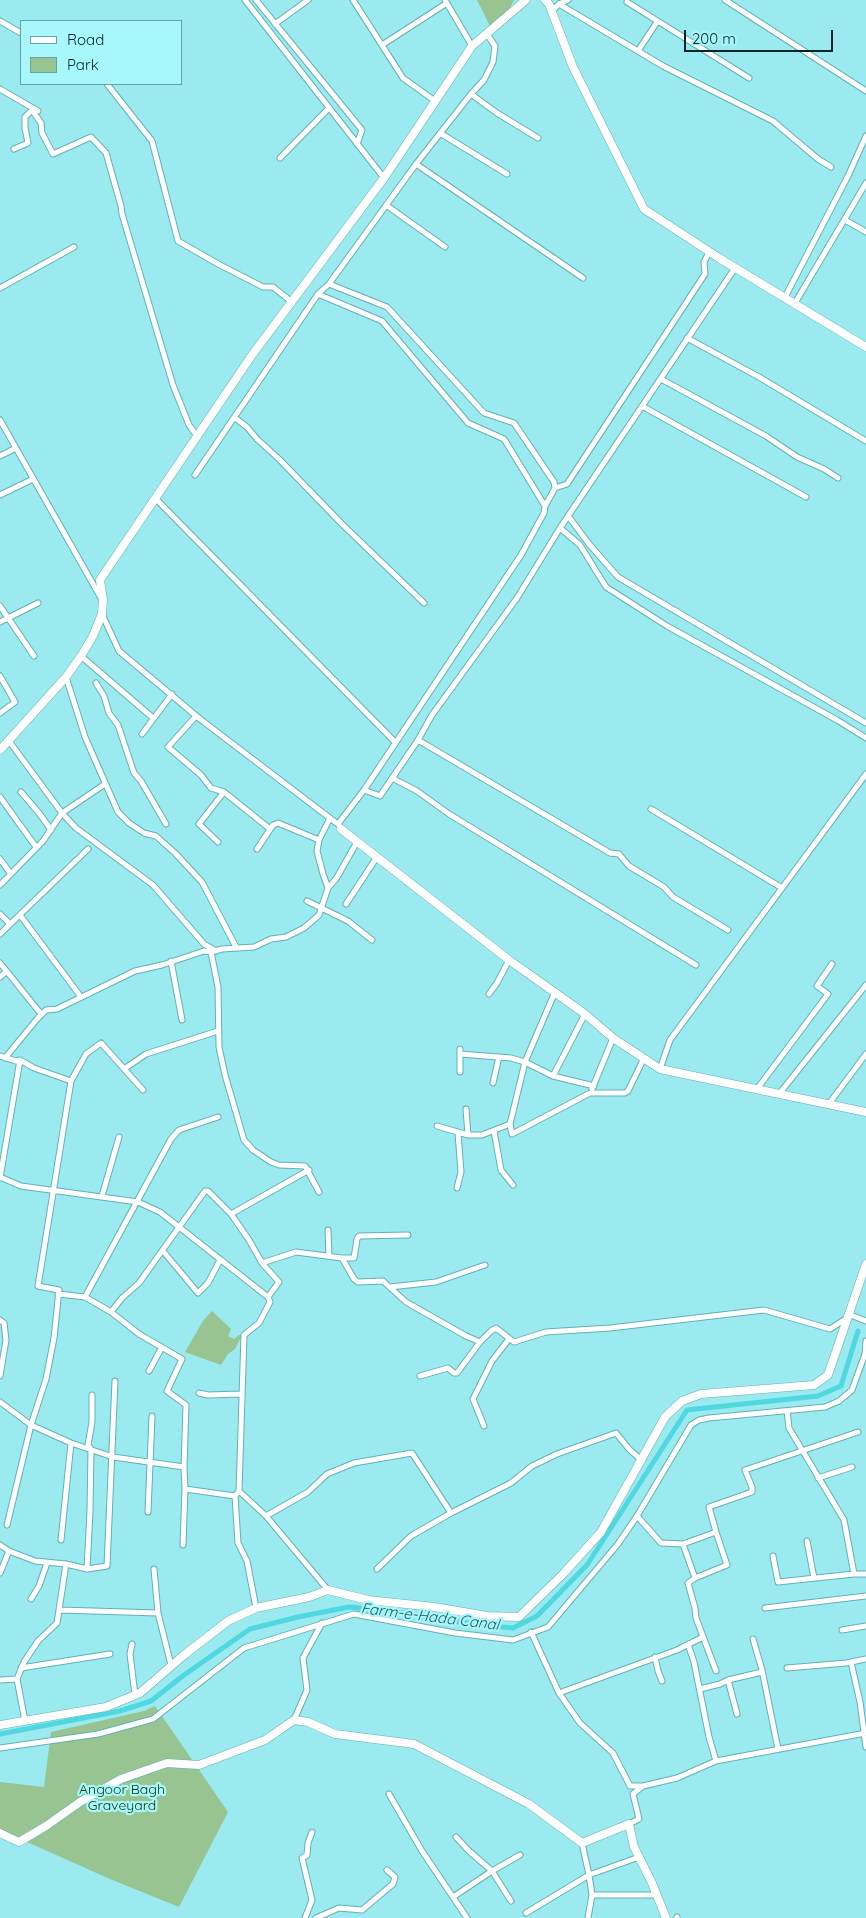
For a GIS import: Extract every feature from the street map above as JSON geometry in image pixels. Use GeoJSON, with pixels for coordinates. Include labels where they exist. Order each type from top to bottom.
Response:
{"type":"FeatureCollection","features":[{"type":"Feature","properties":{"kind":"street"},"geometry":{"type":"LineString","coordinates":[[246,0],[384,178]]}},
{"type":"Feature","properties":{"kind":"street"},"geometry":{"type":"LineString","coordinates":[[256,0],[362,130],[357,144]]}},
{"type":"Feature","properties":{"kind":"street"},"geometry":{"type":"LineString","coordinates":[[275,24],[308,0]]}},
{"type":"Feature","properties":{"kind":"street"},"geometry":{"type":"LineString","coordinates":[[353,0],[402,78],[435,101]]}},
{"type":"Feature","properties":{"kind":"street"},"geometry":{"type":"LineString","coordinates":[[0,750],[66,677],[81,656],[93,636],[102,614],[103,600],[100,580],[252,355],[384,178],[472,46],[526,0]]}},
{"type":"Feature","properties":{"kind":"street"},"geometry":{"type":"LineString","coordinates":[[545,0],[552,11],[572,67],[644,209],[709,252],[866,347]]}},
{"type":"Feature","properties":{"kind":"street"},"geometry":{"type":"LineString","coordinates":[[552,11],[559,4],[568,0]]}},
{"type":"Feature","properties":{"kind":"street"},"geometry":{"type":"LineString","coordinates":[[725,0],[866,91]]}},
{"type":"Feature","properties":{"kind":"street"},"geometry":{"type":"LineString","coordinates":[[382,44],[446,2],[472,46]]}},
{"type":"Feature","properties":{"kind":"street"},"geometry":{"type":"LineString","coordinates":[[627,2],[749,78]]}},
{"type":"Feature","properties":{"kind":"street"},"geometry":{"type":"LineString","coordinates":[[559,4],[663,66],[773,121],[818,159],[831,167]]}},
{"type":"Feature","properties":{"kind":"street"},"geometry":{"type":"LineString","coordinates":[[0,21],[20,32]]}},
{"type":"Feature","properties":{"kind":"street"},"geometry":{"type":"LineString","coordinates":[[638,51],[657,22]]}},
{"type":"Feature","properties":{"kind":"street"},"geometry":{"type":"LineString","coordinates":[[195,475],[318,294],[330,284],[416,164],[484,80],[493,62],[495,46],[487,34]]}},
{"type":"Feature","properties":{"kind":"street"},"geometry":{"type":"LineString","coordinates":[[108,85],[152,141],[178,241],[263,287],[272,287],[292,302]]}},
{"type":"Feature","properties":{"kind":"street"},"geometry":{"type":"LineString","coordinates":[[0,89],[38,111]]}},
{"type":"Feature","properties":{"kind":"street"},"geometry":{"type":"LineString","coordinates":[[471,94],[497,113],[538,138]]}},
{"type":"Feature","properties":{"kind":"street"},"geometry":{"type":"LineString","coordinates":[[280,158],[330,108]]}},
{"type":"Feature","properties":{"kind":"street"},"geometry":{"type":"LineString","coordinates":[[14,149],[28,143],[25,117],[32,110],[41,123],[42,133],[53,154],[91,138],[106,153],[172,385],[189,425],[197,436]]}},
{"type":"Feature","properties":{"kind":"street"},"geometry":{"type":"LineString","coordinates":[[440,133],[507,174]]}},
{"type":"Feature","properties":{"kind":"street"},"geometry":{"type":"LineString","coordinates":[[785,297],[848,176],[866,136]]}},
{"type":"Feature","properties":{"kind":"street"},"geometry":{"type":"LineString","coordinates":[[416,164],[583,278]]}},
{"type":"Feature","properties":{"kind":"street"},"geometry":{"type":"LineString","coordinates":[[795,303],[866,183]]}},
{"type":"Feature","properties":{"kind":"street"},"geometry":{"type":"LineString","coordinates":[[386,205],[445,248]]}},
{"type":"Feature","properties":{"kind":"street"},"geometry":{"type":"LineString","coordinates":[[845,220],[866,232]]}},
{"type":"Feature","properties":{"kind":"street"},"geometry":{"type":"LineString","coordinates":[[0,288],[74,247]]}},
{"type":"Feature","properties":{"kind":"street"},"geometry":{"type":"LineString","coordinates":[[555,488],[567,484],[705,274],[704,262],[709,252]]}},
{"type":"Feature","properties":{"kind":"street"},"geometry":{"type":"LineString","coordinates":[[364,790],[380,796],[418,740],[432,715],[517,598],[560,528],[735,268]]}},
{"type":"Feature","properties":{"kind":"street"},"geometry":{"type":"LineString","coordinates":[[330,284],[387,307],[484,413],[514,423],[554,482],[555,488],[545,506],[544,513],[521,555],[340,827]]}},
{"type":"Feature","properties":{"kind":"street"},"geometry":{"type":"LineString","coordinates":[[318,294],[382,320],[468,423],[504,439],[545,506]]}},
{"type":"Feature","properties":{"kind":"street"},"geometry":{"type":"LineString","coordinates":[[687,338],[759,377],[810,410],[866,441]]}},
{"type":"Feature","properties":{"kind":"street"},"geometry":{"type":"LineString","coordinates":[[661,379],[766,436],[797,457],[803,458],[838,478]]}},
{"type":"Feature","properties":{"kind":"street"},"geometry":{"type":"LineString","coordinates":[[642,406],[806,497]]}},
{"type":"Feature","properties":{"kind":"street"},"geometry":{"type":"LineString","coordinates":[[235,418],[280,459],[392,574],[424,603]]}},
{"type":"Feature","properties":{"kind":"street"},"geometry":{"type":"LineString","coordinates":[[0,420],[103,600]]}},
{"type":"Feature","properties":{"kind":"street"},"geometry":{"type":"LineString","coordinates":[[0,456],[16,448]]}},
{"type":"Feature","properties":{"kind":"street"},"geometry":{"type":"LineString","coordinates":[[0,495],[33,479]]}},
{"type":"Feature","properties":{"kind":"street"},"geometry":{"type":"LineString","coordinates":[[155,498],[395,742]]}},
{"type":"Feature","properties":{"kind":"street"},"geometry":{"type":"LineString","coordinates":[[568,517],[618,577],[866,723]]}},
{"type":"Feature","properties":{"kind":"street"},"geometry":{"type":"LineString","coordinates":[[560,528],[580,545],[606,587],[667,626],[866,738]]}},
{"type":"Feature","properties":{"kind":"street"},"geometry":{"type":"LineString","coordinates":[[0,622],[38,603]]}},
{"type":"Feature","properties":{"kind":"street"},"geometry":{"type":"LineString","coordinates":[[0,606],[34,656]]}},
{"type":"Feature","properties":{"kind":"street"},"geometry":{"type":"LineString","coordinates":[[102,614],[118,651],[172,694],[196,716],[330,818],[357,842],[509,960],[585,1014],[613,1038],[660,1069],[866,1112]]}},
{"type":"Feature","properties":{"kind":"street"},"geometry":{"type":"LineString","coordinates":[[81,656],[153,718]]}},
{"type":"Feature","properties":{"kind":"street"},"geometry":{"type":"LineString","coordinates":[[0,676],[15,702],[0,713]]}},
{"type":"Feature","properties":{"kind":"street"},"geometry":{"type":"LineString","coordinates":[[66,677],[84,737],[118,812],[128,823],[144,833],[156,836],[202,882],[236,947]]}},
{"type":"Feature","properties":{"kind":"street"},"geometry":{"type":"LineString","coordinates":[[96,683],[104,696],[109,712],[118,725],[134,773],[141,780],[166,824]]}},
{"type":"Feature","properties":{"kind":"street"},"geometry":{"type":"LineString","coordinates":[[142,734],[172,694]]}},
{"type":"Feature","properties":{"kind":"street"},"geometry":{"type":"LineString","coordinates":[[196,716],[168,747],[201,775],[211,788],[224,792],[270,829]]}},
{"type":"Feature","properties":{"kind":"street"},"geometry":{"type":"LineString","coordinates":[[418,740],[610,853],[619,854],[629,866],[664,887],[673,897],[728,930]]}},
{"type":"Feature","properties":{"kind":"street"},"geometry":{"type":"LineString","coordinates":[[9,741],[62,813],[76,828],[153,885],[204,944],[214,952],[218,987],[219,1047],[224,1074],[244,1140],[253,1150],[271,1162],[279,1165],[305,1166],[319,1192]]}},
{"type":"Feature","properties":{"kind":"street"},"geometry":{"type":"LineString","coordinates":[[660,1069],[670,1040],[866,774]]}},
{"type":"Feature","properties":{"kind":"street"},"geometry":{"type":"LineString","coordinates":[[392,778],[417,791],[449,814],[696,965]]}},
{"type":"Feature","properties":{"kind":"street"},"geometry":{"type":"LineString","coordinates":[[0,885],[36,847],[62,813],[104,784]]}},
{"type":"Feature","properties":{"kind":"street"},"geometry":{"type":"LineString","coordinates":[[20,792],[50,830]]}},
{"type":"Feature","properties":{"kind":"street"},"geometry":{"type":"LineString","coordinates":[[218,842],[199,824],[224,792]]}},
{"type":"Feature","properties":{"kind":"street"},"geometry":{"type":"LineString","coordinates":[[0,797],[36,847]]}},
{"type":"Feature","properties":{"kind":"street"},"geometry":{"type":"LineString","coordinates":[[651,809],[782,888]]}},
{"type":"Feature","properties":{"kind":"street"},"geometry":{"type":"LineString","coordinates":[[328,888],[322,874],[317,851],[319,840],[330,818]]}},
{"type":"Feature","properties":{"kind":"street"},"geometry":{"type":"LineString","coordinates":[[257,849],[273,825],[278,823],[319,840]]}},
{"type":"Feature","properties":{"kind":"street"},"geometry":{"type":"LineString","coordinates":[[71,1081],[34,1068],[20,1060],[16,1061],[3,1057],[46,1010],[57,1009],[135,971],[204,951],[214,952],[236,947],[254,947],[271,939],[286,937],[304,928],[319,915],[328,888],[336,879],[357,842]]}},
{"type":"Feature","properties":{"kind":"street"},"geometry":{"type":"LineString","coordinates":[[0,934],[88,849]]}},
{"type":"Feature","properties":{"kind":"street"},"geometry":{"type":"LineString","coordinates":[[346,904],[377,857]]}},
{"type":"Feature","properties":{"kind":"street"},"geometry":{"type":"LineString","coordinates":[[0,859],[11,874]]}},
{"type":"Feature","properties":{"kind":"street"},"geometry":{"type":"LineString","coordinates":[[307,901],[348,921],[372,940]]}},
{"type":"Feature","properties":{"kind":"street"},"geometry":{"type":"LineString","coordinates":[[0,914],[10,924]]}},
{"type":"Feature","properties":{"kind":"street"},"geometry":{"type":"LineString","coordinates":[[20,915],[81,997]]}},
{"type":"Feature","properties":{"kind":"street"},"geometry":{"type":"LineString","coordinates":[[489,994],[509,960]]}},
{"type":"Feature","properties":{"kind":"street"},"geometry":{"type":"LineString","coordinates":[[171,961],[182,1020]]}},
{"type":"Feature","properties":{"kind":"street"},"geometry":{"type":"LineString","coordinates":[[0,963],[41,1014]]}},
{"type":"Feature","properties":{"kind":"street"},"geometry":{"type":"LineString","coordinates":[[757,1089],[828,994],[817,986],[832,964]]}},
{"type":"Feature","properties":{"kind":"street"},"geometry":{"type":"LineString","coordinates":[[0,977],[6,972]]}},
{"type":"Feature","properties":{"kind":"street"},"geometry":{"type":"LineString","coordinates":[[779,1094],[866,985]]}},
{"type":"Feature","properties":{"kind":"street"},"geometry":{"type":"LineString","coordinates":[[555,992],[525,1062],[510,1124],[512,1134],[590,1093],[625,1093],[628,1091],[644,1058]]}},
{"type":"Feature","properties":{"kind":"street"},"geometry":{"type":"LineString","coordinates":[[553,1076],[585,1014]]}},
{"type":"Feature","properties":{"kind":"street"},"geometry":{"type":"LineString","coordinates":[[124,1069],[146,1054],[218,1031]]}},
{"type":"Feature","properties":{"kind":"street"},"geometry":{"type":"LineString","coordinates":[[590,1093],[613,1038]]}},
{"type":"Feature","properties":{"kind":"street"},"geometry":{"type":"LineString","coordinates":[[7,1525],[31,1425],[46,1379],[54,1338],[59,1290],[38,1286],[71,1081],[86,1054],[101,1043],[143,1090]]}},
{"type":"Feature","properties":{"kind":"street"},"geometry":{"type":"LineString","coordinates":[[460,1072],[460,1052],[511,1058],[525,1062],[553,1076],[594,1086]]}},
{"type":"Feature","properties":{"kind":"street"},"geometry":{"type":"LineString","coordinates":[[828,1105],[866,1054]]}},
{"type":"Feature","properties":{"kind":"street"},"geometry":{"type":"LineString","coordinates":[[493,1083],[499,1057]]}},
{"type":"Feature","properties":{"kind":"street"},"geometry":{"type":"LineString","coordinates":[[20,1060],[0,1178],[21,1186],[138,1202],[160,1212],[268,1297],[270,1302],[259,1323],[244,1336],[239,1491],[235,1496],[238,1543],[247,1561],[256,1608]]}},
{"type":"Feature","properties":{"kind":"street"},"geometry":{"type":"LineString","coordinates":[[466,1109],[468,1135]]}},
{"type":"Feature","properties":{"kind":"street"},"geometry":{"type":"LineString","coordinates":[[85,1297],[171,1139],[179,1130],[218,1117]]}},
{"type":"Feature","properties":{"kind":"street"},"geometry":{"type":"LineString","coordinates":[[437,1126],[468,1135],[482,1135],[510,1124]]}},
{"type":"Feature","properties":{"kind":"street"},"geometry":{"type":"LineString","coordinates":[[494,1131],[501,1170],[513,1185]]}},
{"type":"Feature","properties":{"kind":"street"},"geometry":{"type":"LineString","coordinates":[[457,1188],[461,1172],[458,1133]]}},
{"type":"Feature","properties":{"kind":"street"},"geometry":{"type":"LineString","coordinates":[[102,1196],[118,1138]]}},
{"type":"Feature","properties":{"kind":"street"},"geometry":{"type":"LineString","coordinates":[[231,1214],[308,1170]]}},
{"type":"Feature","properties":{"kind":"street"},"geometry":{"type":"LineString","coordinates":[[111,1312],[122,1298],[139,1283],[205,1191],[208,1191],[231,1214],[262,1263],[279,1282],[268,1297]]}},
{"type":"Feature","properties":{"kind":"street"},"geometry":{"type":"LineString","coordinates":[[328,1230],[329,1256]]}},
{"type":"Feature","properties":{"kind":"street"},"geometry":{"type":"LineString","coordinates":[[262,1263],[296,1252],[354,1258],[357,1238],[359,1236],[408,1235]]}},
{"type":"Feature","properties":{"kind":"street"},"geometry":{"type":"LineString","coordinates":[[163,1251],[198,1293],[208,1282],[220,1260]]}},
{"type":"Feature","properties":{"kind":"street"},"geometry":{"type":"LineString","coordinates":[[342,1258],[358,1282],[382,1281],[406,1302],[480,1342]]}},
{"type":"Feature","properties":{"kind":"street"},"geometry":{"type":"LineString","coordinates":[[0,1725],[106,1707],[140,1693],[228,1621],[256,1608],[309,1597],[328,1590],[368,1600],[434,1607],[487,1616],[519,1617],[564,1573],[601,1532],[666,1417],[682,1401],[701,1394],[814,1385],[828,1374],[847,1316],[863,1282],[866,1264]]}},
{"type":"Feature","properties":{"kind":"street"},"geometry":{"type":"LineString","coordinates":[[390,1287],[436,1282],[485,1265]]}},
{"type":"Feature","properties":{"kind":"street"},"geometry":{"type":"LineString","coordinates":[[58,1294],[85,1297],[111,1312],[139,1334],[182,1359],[168,1391],[186,1405],[182,1545]]}},
{"type":"Feature","properties":{"kind":"street"},"geometry":{"type":"LineString","coordinates":[[420,1376],[448,1368],[454,1373],[457,1372],[480,1342],[491,1330],[496,1328],[514,1342],[546,1332],[610,1328],[764,1310],[830,1329],[847,1316]]}},
{"type":"Feature","properties":{"kind":"street"},"geometry":{"type":"LineString","coordinates":[[847,1316],[866,1321]]}},
{"type":"Feature","properties":{"kind":"street"},"geometry":{"type":"LineString","coordinates":[[0,1320],[4,1323],[6,1340],[0,1376]]}},
{"type":"Feature","properties":{"kind":"street"},"geometry":{"type":"LineString","coordinates":[[484,1426],[473,1399],[492,1361],[509,1339]]}},
{"type":"Feature","properties":{"kind":"street"},"geometry":{"type":"LineString","coordinates":[[0,1748],[98,1734],[153,1719],[244,1648],[354,1614],[455,1633],[513,1640],[548,1626],[618,1544],[637,1516],[691,1425],[699,1420],[709,1418],[825,1407],[839,1401],[852,1390],[865,1354],[866,1341]]}},
{"type":"Feature","properties":{"kind":"street"},"geometry":{"type":"LineString","coordinates":[[149,1371],[162,1347]]}},
{"type":"Feature","properties":{"kind":"street"},"geometry":{"type":"LineString","coordinates":[[0,1545],[9,1551],[35,1561],[66,1564],[87,1569],[108,1566],[115,1381]]}},
{"type":"Feature","properties":{"kind":"street"},"geometry":{"type":"LineString","coordinates":[[199,1393],[208,1395],[241,1394]]}},
{"type":"Feature","properties":{"kind":"street"},"geometry":{"type":"LineString","coordinates":[[87,1569],[91,1449],[88,1445],[92,1422],[92,1395]]}},
{"type":"Feature","properties":{"kind":"street"},"geometry":{"type":"LineString","coordinates":[[0,1402],[31,1425],[71,1443],[113,1457],[184,1467]]}},
{"type":"Feature","properties":{"kind":"street"},"geometry":{"type":"LineString","coordinates":[[787,1411],[789,1428],[844,1520],[854,1574]]}},
{"type":"Feature","properties":{"kind":"street"},"geometry":{"type":"LineString","coordinates":[[148,1512],[152,1416]]}},
{"type":"Feature","properties":{"kind":"street"},"geometry":{"type":"LineString","coordinates":[[716,1671],[703,1637],[688,1583],[695,1578],[727,1565],[710,1507],[752,1492],[752,1487],[745,1470],[858,1432]]}},
{"type":"Feature","properties":{"kind":"street"},"geometry":{"type":"LineString","coordinates":[[377,1569],[411,1536],[451,1513],[511,1483],[532,1466],[564,1451],[616,1433],[629,1450],[641,1460]]}},
{"type":"Feature","properties":{"kind":"street"},"geometry":{"type":"LineString","coordinates":[[61,1540],[71,1443]]}},
{"type":"Feature","properties":{"kind":"street"},"geometry":{"type":"LineString","coordinates":[[266,1516],[308,1492],[328,1474],[354,1463],[412,1453],[451,1513]]}},
{"type":"Feature","properties":{"kind":"street"},"geometry":{"type":"LineString","coordinates":[[818,1478],[852,1467]]}},
{"type":"Feature","properties":{"kind":"street"},"geometry":{"type":"LineString","coordinates":[[185,1489],[235,1496]]}},
{"type":"Feature","properties":{"kind":"street"},"geometry":{"type":"LineString","coordinates":[[239,1491],[266,1516],[328,1590]]}},
{"type":"Feature","properties":{"kind":"street"},"geometry":{"type":"LineString","coordinates":[[637,1516],[661,1543],[683,1544],[716,1532]]}},
{"type":"Feature","properties":{"kind":"street"},"geometry":{"type":"LineString","coordinates":[[807,1541],[814,1578]]}},
{"type":"Feature","properties":{"kind":"street"},"geometry":{"type":"LineString","coordinates":[[683,1544],[695,1578]]}},
{"type":"Feature","properties":{"kind":"street"},"geometry":{"type":"LineString","coordinates":[[0,1573],[9,1551]]}},
{"type":"Feature","properties":{"kind":"street"},"geometry":{"type":"LineString","coordinates":[[772,1556],[778,1582],[866,1574]]}},
{"type":"Feature","properties":{"kind":"street"},"geometry":{"type":"LineString","coordinates":[[31,1599],[39,1586],[48,1563]]}},
{"type":"Feature","properties":{"kind":"street"},"geometry":{"type":"LineString","coordinates":[[24,1721],[17,1679],[21,1668],[38,1642],[56,1623],[60,1610],[66,1564]]}},
{"type":"Feature","properties":{"kind":"street"},"geometry":{"type":"LineString","coordinates":[[154,1568],[158,1613],[171,1666]]}},
{"type":"Feature","properties":{"kind":"street"},"geometry":{"type":"LineString","coordinates":[[765,1608],[866,1596]]}},
{"type":"Feature","properties":{"kind":"street"},"geometry":{"type":"LineString","coordinates":[[60,1610],[158,1613]]}},
{"type":"Feature","properties":{"kind":"street"},"geometry":{"type":"LineString","coordinates":[[0,1833],[19,1842],[80,1802],[121,1779],[167,1763],[199,1765],[265,1740],[294,1720],[307,1690],[302,1658],[322,1623]]}},
{"type":"Feature","properties":{"kind":"street"},"geometry":{"type":"LineString","coordinates":[[842,1630],[866,1626]]}},
{"type":"Feature","properties":{"kind":"street"},"geometry":{"type":"LineString","coordinates":[[531,1632],[560,1693],[580,1723],[613,1753],[630,1786],[643,1786],[677,1778],[716,1761],[865,1733]]}},
{"type":"Feature","properties":{"kind":"street"},"geometry":{"type":"LineString","coordinates":[[560,1693],[655,1658],[703,1637]]}},
{"type":"Feature","properties":{"kind":"street"},"geometry":{"type":"LineString","coordinates":[[753,1639],[778,1749]]}},
{"type":"Feature","properties":{"kind":"street"},"geometry":{"type":"LineString","coordinates":[[132,1644],[130,1654],[135,1695]]}},
{"type":"Feature","properties":{"kind":"street"},"geometry":{"type":"LineString","coordinates":[[688,1644],[694,1662],[716,1761]]}},
{"type":"Feature","properties":{"kind":"street"},"geometry":{"type":"LineString","coordinates":[[21,1668],[110,1654]]}},
{"type":"Feature","properties":{"kind":"street"},"geometry":{"type":"LineString","coordinates":[[655,1658],[662,1681]]}},
{"type":"Feature","properties":{"kind":"street"},"geometry":{"type":"LineString","coordinates":[[787,1668],[866,1659]]}},
{"type":"Feature","properties":{"kind":"street"},"geometry":{"type":"LineString","coordinates":[[852,1662],[866,1747]]}},
{"type":"Feature","properties":{"kind":"street"},"geometry":{"type":"LineString","coordinates":[[700,1689],[762,1672]]}},
{"type":"Feature","properties":{"kind":"street"},"geometry":{"type":"LineString","coordinates":[[0,1680],[17,1679]]}},
{"type":"Feature","properties":{"kind":"street"},"geometry":{"type":"LineString","coordinates":[[728,1680],[737,1714]]}},
{"type":"Feature","properties":{"kind":"street"},"geometry":{"type":"LineString","coordinates":[[294,1720],[308,1722],[334,1734],[414,1744],[529,1804],[582,1843],[592,1895],[588,1918]]}},
{"type":"Feature","properties":{"kind":"street"},"geometry":{"type":"LineString","coordinates":[[582,1843],[639,1820],[633,1794],[643,1786]]}},
{"type":"Feature","properties":{"kind":"street"},"geometry":{"type":"LineString","coordinates":[[389,1794],[422,1852],[467,1918]]}},
{"type":"Feature","properties":{"kind":"street"},"geometry":{"type":"LineString","coordinates":[[629,1824],[634,1848],[666,1918]]}},
{"type":"Feature","properties":{"kind":"street"},"geometry":{"type":"LineString","coordinates":[[305,1918],[312,1900],[302,1858],[308,1855],[308,1843],[312,1832]]}},
{"type":"Feature","properties":{"kind":"street"},"geometry":{"type":"LineString","coordinates":[[456,1837],[492,1871],[511,1901]]}},
{"type":"Feature","properties":{"kind":"street"},"geometry":{"type":"LineString","coordinates":[[453,1897],[520,1855]]}},
{"type":"Feature","properties":{"kind":"street"},"geometry":{"type":"LineString","coordinates":[[526,1913],[589,1874],[639,1857]]}},
{"type":"Feature","properties":{"kind":"street"},"geometry":{"type":"LineString","coordinates":[[316,1918],[339,1908],[362,1910],[393,1884],[395,1877],[387,1870]]}},
{"type":"Feature","properties":{"kind":"street"},"geometry":{"type":"LineString","coordinates":[[592,1895],[657,1896]]}},
{"type":"Feature","properties":{"kind":"green space"},"geometry":{"type":"Polygon","coordinates":[[[477,0],[514,0],[505,18],[492,30],[477,0]]]}},
{"type":"Feature","properties":{"kind":"green space"},"geometry":{"type":"Polygon","coordinates":[[[212,1311],[231,1329],[228,1336],[234,1339],[242,1335],[235,1349],[228,1354],[221,1365],[185,1352],[203,1321],[212,1311]]]}},
{"type":"Feature","properties":{"kind":"green space","name":"Angoor Bagh Graveyard"},"geometry":{"type":"Polygon","coordinates":[[[155,1706],[228,1812],[179,1907],[110,1879],[0,1830],[0,1782],[44,1787],[51,1732],[144,1711],[155,1706]]]}},
{"type":"Feature","properties":{"kind":"waterway","name":"Farm-e-Hada Canal"},"geometry":{"type":"LineString","coordinates":[[0,1734],[120,1711],[151,1701],[184,1675],[250,1629],[298,1617],[349,1607],[513,1628],[537,1616],[587,1565],[687,1410],[818,1396],[841,1386],[858,1331]]}}]}
